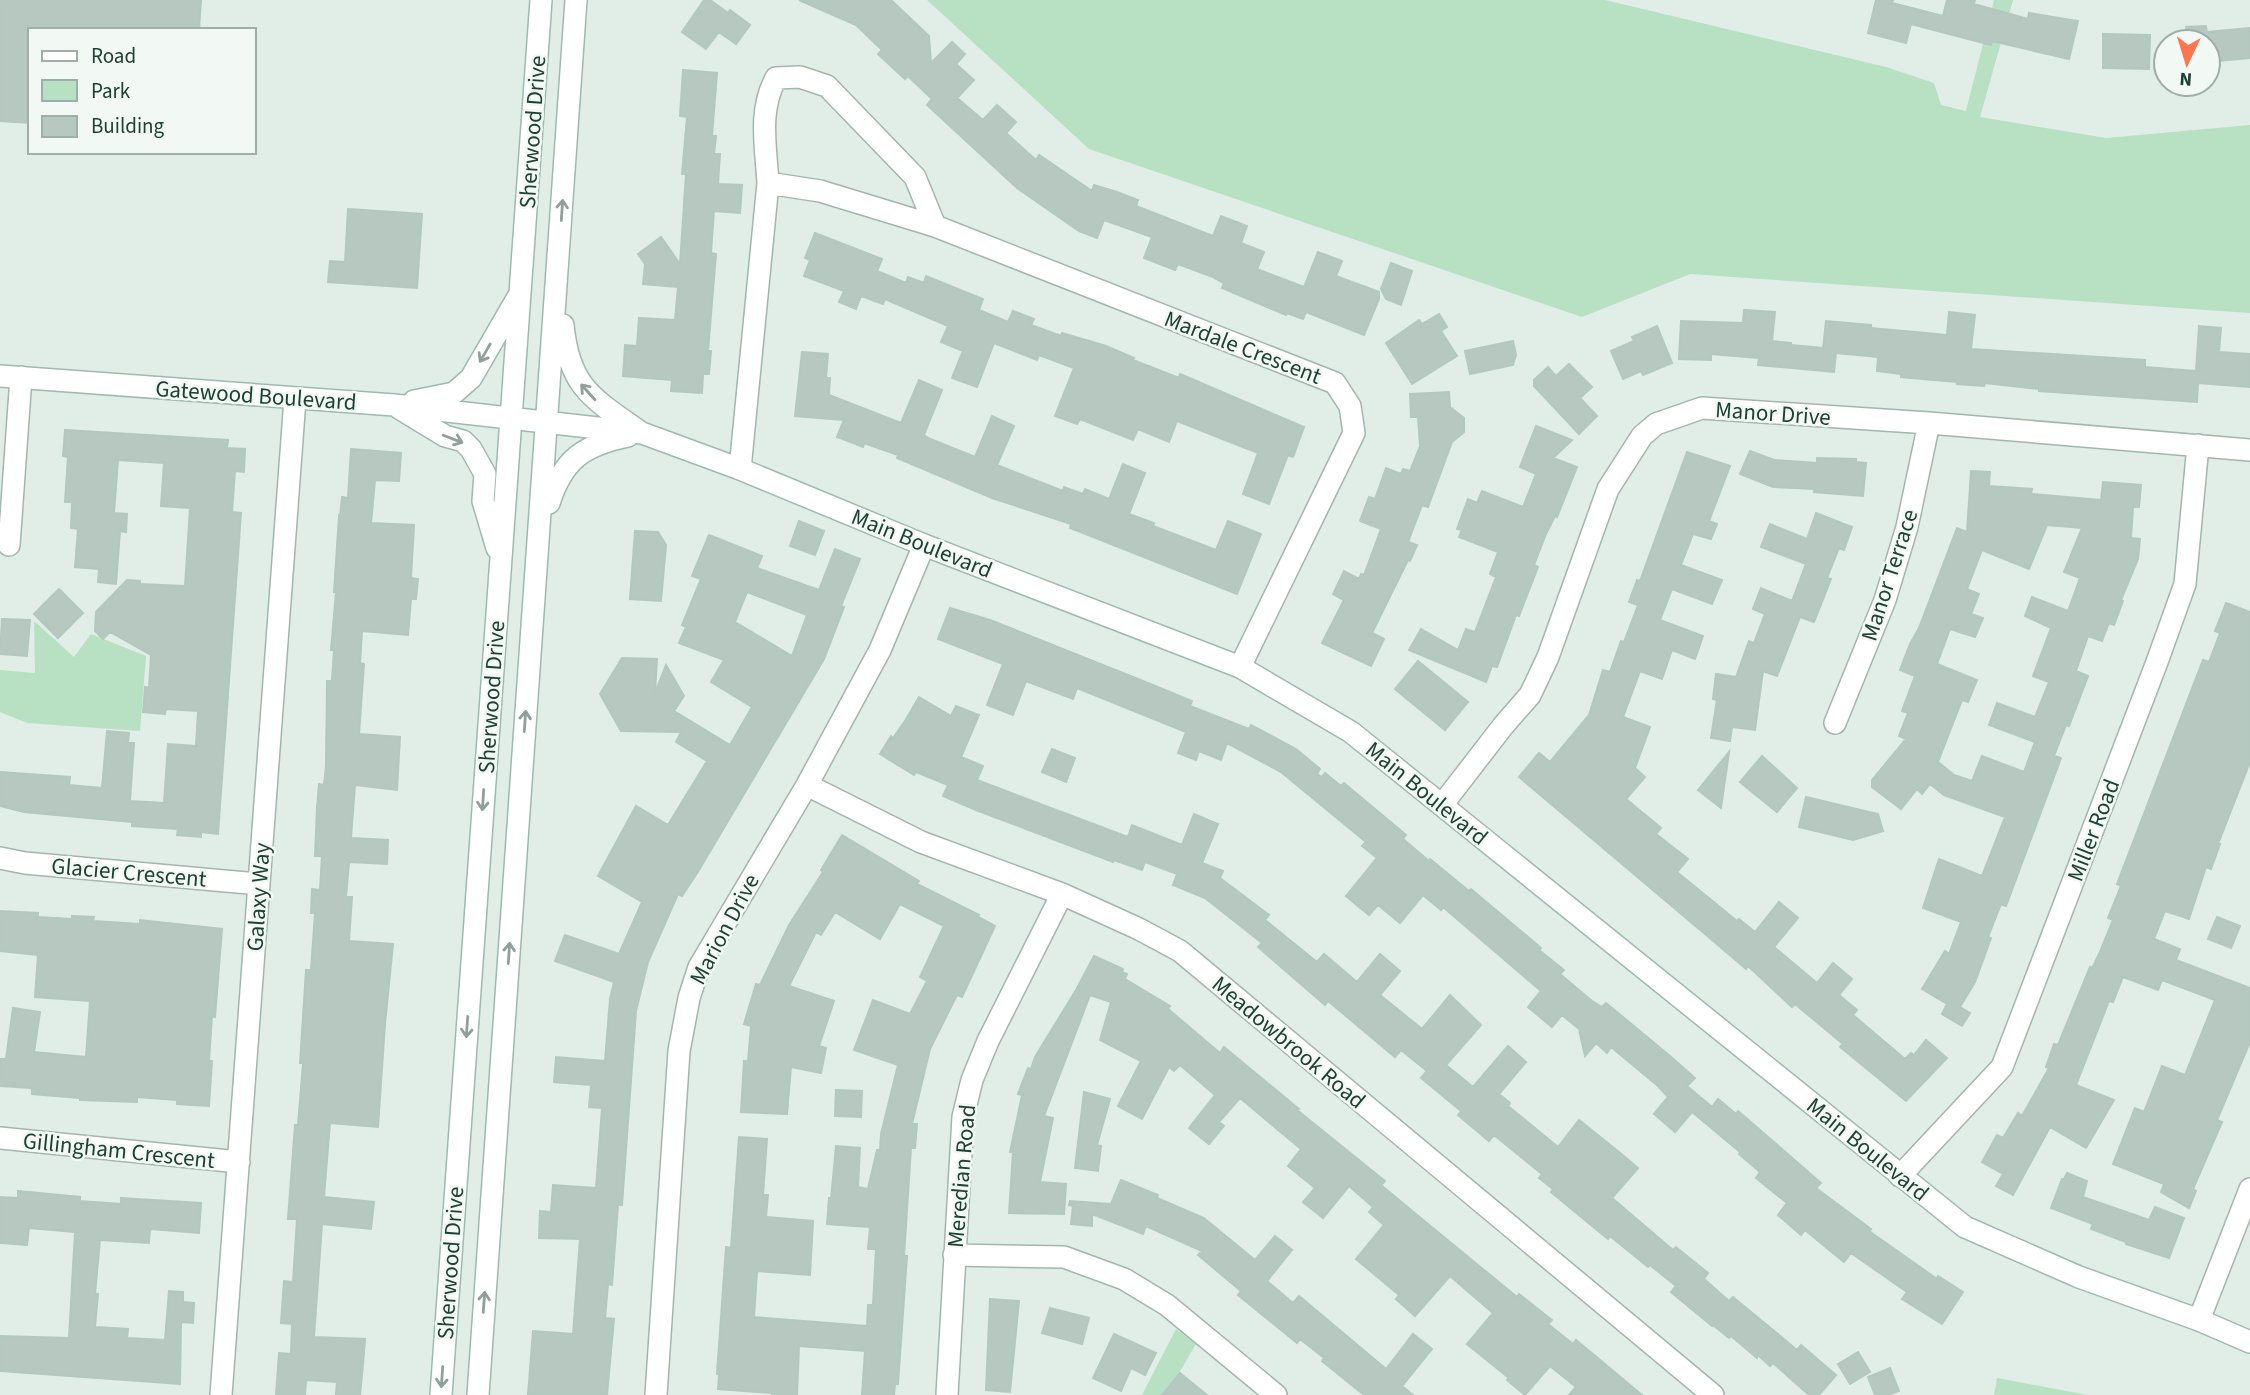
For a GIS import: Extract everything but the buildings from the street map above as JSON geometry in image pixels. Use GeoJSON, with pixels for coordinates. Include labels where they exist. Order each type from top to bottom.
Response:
{"type":"FeatureCollection","features":[{"type":"Feature","properties":{"kind":"street","name":"Sherwood Drive"},"geometry":{"type":"LineString","coordinates":[[441,1395],[541,0]]}},
{"type":"Feature","properties":{"kind":"street","name":"Sherwood Drive"},"geometry":{"type":"LineString","coordinates":[[478,1395],[576,0]]}},
{"type":"Feature","properties":{"kind":"street"},"geometry":{"type":"LineString","coordinates":[[740,469],[768,183],[764,110],[776,78],[800,77],[827,86],[915,177],[935,226]]}},
{"type":"Feature","properties":{"kind":"street","name":"Mardale Crescent"},"geometry":{"type":"LineString","coordinates":[[768,183],[820,191],[935,226],[1335,383],[1350,406],[1354,433],[1240,667]]}},
{"type":"Feature","properties":{"kind":"street"},"geometry":{"type":"LineString","coordinates":[[558,278],[565,344],[576,377],[592,398],[642,433]]}},
{"type":"Feature","properties":{"kind":"street"},"geometry":{"type":"LineString","coordinates":[[394,405],[454,393],[471,378],[520,294]]}},
{"type":"Feature","properties":{"kind":"street"},"geometry":{"type":"LineString","coordinates":[[9,545],[11,376]]}},
{"type":"Feature","properties":{"kind":"street","name":"Gatewood Boulevard"},"geometry":{"type":"LineString","coordinates":[[11,376],[394,405],[512,418]]}},
{"type":"Feature","properties":{"kind":"street","name":"Galaxy Way"},"geometry":{"type":"LineString","coordinates":[[221,1395],[295,399]]}},
{"type":"Feature","properties":{"kind":"street"},"geometry":{"type":"LineString","coordinates":[[394,405],[445,436],[463,441],[471,449],[485,474],[483,501],[500,561]]}},
{"type":"Feature","properties":{"kind":"street","name":"Manor Drive"},"geometry":{"type":"LineString","coordinates":[[1443,805],[1530,695],[1548,657],[1608,489],[1642,436],[1656,424],[1702,408],[1930,423],[2250,450]]}},
{"type":"Feature","properties":{"kind":"street","name":"Main Boulevard"},"geometry":{"type":"LineString","coordinates":[[512,418],[642,433],[740,469],[925,545],[1240,667],[1350,732],[1965,1227],[2078,1277],[2199,1320],[2250,1342]]}},
{"type":"Feature","properties":{"kind":"street","name":"Manor Terrace"},"geometry":{"type":"LineString","coordinates":[[1835,723],[1888,588],[1908,527],[1930,423]]}},
{"type":"Feature","properties":{"kind":"street"},"geometry":{"type":"LineString","coordinates":[[539,535],[558,478],[572,460],[604,441],[642,433]]}},
{"type":"Feature","properties":{"kind":"street","name":"Miller Road"},"geometry":{"type":"LineString","coordinates":[[1900,1176],[2002,1067],[2185,584],[2199,444]]}},
{"type":"Feature","properties":{"kind":"street","name":"Marion Drive"},"geometry":{"type":"LineString","coordinates":[[656,1395],[679,1051],[689,998],[699,967],[722,925],[807,785],[880,650],[925,545]]}},
{"type":"Feature","properties":{"kind":"street","name":"Meadowbrook Road"},"geometry":{"type":"LineString","coordinates":[[807,785],[921,842],[1062,894],[1180,951],[1713,1395]]}},
{"type":"Feature","properties":{"kind":"street","name":"Glacier Crescent"},"geometry":{"type":"LineString","coordinates":[[0,858],[25,863],[259,884]]}},
{"type":"Feature","properties":{"kind":"street","name":"Meredian Road"},"geometry":{"type":"LineString","coordinates":[[947,1395],[963,1117],[972,1080],[988,1041],[1062,894]]}},
{"type":"Feature","properties":{"kind":"street","name":"Gillingham Crescent"},"geometry":{"type":"LineString","coordinates":[[0,1138],[239,1162]]}},
{"type":"Feature","properties":{"kind":"street"},"geometry":{"type":"LineString","coordinates":[[2199,1320],[2250,1189]]}},
{"type":"Feature","properties":{"kind":"street"},"geometry":{"type":"LineString","coordinates":[[954,1255],[1064,1257],[1124,1279],[1167,1305],[1276,1395]]}},
{"type":"Feature","properties":{"kind":"green space"},"geometry":{"type":"Polygon","coordinates":[[[927,0],[1605,0],[1886,67],[1934,83],[1941,105],[1966,111],[1994,0],[2013,0],[1980,117],[2106,138],[2250,125],[2250,313],[1690,274],[1582,317],[1089,149],[927,0]]]}},
{"type":"Feature","properties":{"kind":"green space"},"geometry":{"type":"Polygon","coordinates":[[[34,621],[74,657],[91,634],[146,656],[140,731],[27,723],[0,712],[0,670],[35,673],[34,621]]]}},
{"type":"Feature","properties":{"kind":"green space"},"geometry":{"type":"Polygon","coordinates":[[[1176,1329],[1196,1344],[1166,1395],[1142,1395],[1176,1329]]]}},
{"type":"Feature","properties":{"kind":"green space"},"geometry":{"type":"Polygon","coordinates":[[[1997,1378],[2087,1395],[1994,1395],[1997,1378]]]}}]}
